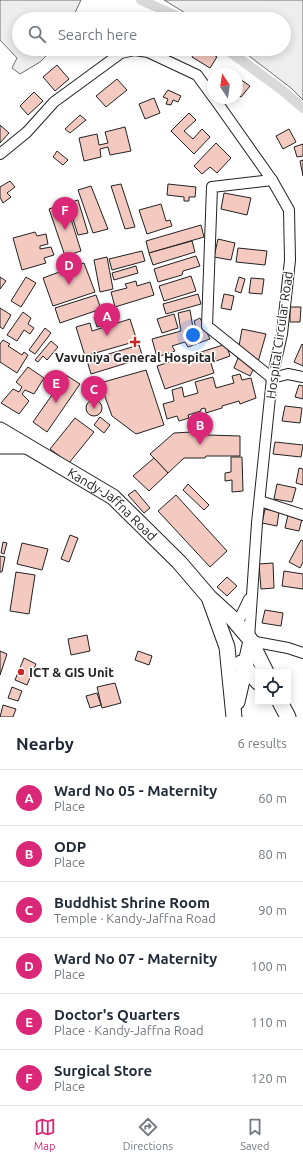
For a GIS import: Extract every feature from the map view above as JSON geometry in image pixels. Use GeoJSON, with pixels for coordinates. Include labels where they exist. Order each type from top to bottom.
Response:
{"type":"FeatureCollection","features":[{"type":"Feature","properties":{"kind":"highway","name":"Kandy-Jaffna Road"},"geometry":{"type":"LineString","coordinates":[[0,430],[113,497],[179,562],[209,597],[237,624],[250,639],[265,669]]}},
{"type":"Feature","properties":{"kind":"highway"},"geometry":{"type":"LineString","coordinates":[[0,446],[27,446]]}},
{"type":"Feature","properties":{"kind":"highway","name":"Kandy-Jaffna Road"},"geometry":{"type":"LineString","coordinates":[[209,597],[227,647]]}},
{"type":"Feature","properties":{"kind":"highway","name":"Hospital Circular Road"},"geometry":{"type":"LineString","coordinates":[[227,647],[237,624]]}},
{"type":"Feature","properties":{"kind":"highway"},"geometry":{"type":"LineString","coordinates":[[235,708],[250,639]]}},
{"type":"Feature","properties":{"kind":"highway"},"geometry":{"type":"LineString","coordinates":[[227,647],[255,679]]}},
{"type":"Feature","properties":{"kind":"highway"},"geometry":{"type":"LineString","coordinates":[[227,647],[235,708]]}},
{"type":"Feature","properties":{"kind":"highway"},"geometry":{"type":"LineString","coordinates":[[235,708],[245,690],[255,688]]}},
{"type":"Feature","properties":{"kind":"street","name":"Hospital Circular Road"},"geometry":{"type":"LineString","coordinates":[[0,154],[28,132],[54,102],[117,56]]}},
{"type":"Feature","properties":{"kind":"street","name":"Hospital Circular Road"},"geometry":{"type":"LineString","coordinates":[[157,56],[197,75],[207,88]]}},
{"type":"Feature","properties":{"kind":"street","name":"Hospital Circular Road"},"geometry":{"type":"LineString","coordinates":[[219,104],[272,180],[289,210],[290,260],[282,334],[272,378],[251,594],[250,639]]}},
{"type":"Feature","properties":{"kind":"street"},"geometry":{"type":"LineString","coordinates":[[272,180],[212,187],[207,326],[272,378],[288,374],[303,377]]}},
{"type":"Feature","properties":{"kind":"street"},"geometry":{"type":"LineString","coordinates":[[260,501],[303,515]]}},
{"type":"Feature","properties":{"kind":"street","name":"Hospital Circular Road"},"geometry":{"type":"LineString","coordinates":[[237,624],[251,594]]}},
{"type":"Feature","properties":{"kind":"street"},"geometry":{"type":"LineString","coordinates":[[250,639],[303,653]]}},
{"type":"Feature","properties":{"kind":"shaded area"},"geometry":{"type":"Polygon","coordinates":[[[0,0],[81,0],[75,12],[12,12],[12,53],[0,40],[0,0]]]}},
{"type":"Feature","properties":{"kind":"shaded area"},"geometry":{"type":"Polygon","coordinates":[[[164,0],[303,0],[303,100],[291,88],[249,56],[291,56],[291,12],[184,12],[164,0]]]}},
{"type":"Feature","properties":{"kind":"shaded area"},"geometry":{"type":"Polygon","coordinates":[[[15,56],[46,56],[40,62],[20,74],[12,68],[17,58],[15,56]]]}},
{"type":"Feature","properties":{"kind":"building"},"geometry":{"type":"Polygon","coordinates":[[[192,56],[217,57],[210,68],[192,57],[192,56]]]}},
{"type":"Feature","properties":{"kind":"building"},"geometry":{"type":"Polygon","coordinates":[[[57,65],[69,79],[55,91],[43,77],[57,65]]]}},
{"type":"Feature","properties":{"kind":"building"},"geometry":{"type":"Polygon","coordinates":[[[117,79],[127,90],[106,107],[96,96],[117,79]]]}},
{"type":"Feature","properties":{"kind":"building"},"geometry":{"type":"Polygon","coordinates":[[[243,81],[250,86],[243,95],[243,81]]]}},
{"type":"Feature","properties":{"kind":"building"},"geometry":{"type":"Polygon","coordinates":[[[168,90],[181,96],[178,102],[173,100],[171,105],[166,104],[168,99],[163,97],[168,90]]]}},
{"type":"Feature","properties":{"kind":"building"},"geometry":{"type":"Polygon","coordinates":[[[34,92],[43,101],[28,115],[20,106],[34,92]]]}},
{"type":"Feature","properties":{"kind":"building"},"geometry":{"type":"Polygon","coordinates":[[[154,98],[160,113],[145,119],[139,104],[154,98]]]}},
{"type":"Feature","properties":{"kind":"building"},"geometry":{"type":"Polygon","coordinates":[[[189,113],[196,120],[184,131],[193,139],[202,129],[210,137],[194,154],[171,131],[189,113]]]}},
{"type":"Feature","properties":{"kind":"building"},"geometry":{"type":"Polygon","coordinates":[[[80,115],[86,120],[70,133],[65,129],[80,115]]]}},
{"type":"Feature","properties":{"kind":"building"},"geometry":{"type":"Polygon","coordinates":[[[0,125],[9,133],[0,143],[0,125]]]}},
{"type":"Feature","properties":{"kind":"building"},"geometry":{"type":"Polygon","coordinates":[[[125,127],[131,151],[110,155],[108,147],[100,149],[101,157],[84,161],[79,138],[97,134],[99,145],[108,143],[105,132],[125,127]]]}},
{"type":"Feature","properties":{"kind":"building"},"geometry":{"type":"Polygon","coordinates":[[[289,129],[296,142],[283,149],[276,136],[289,129]]]}},
{"type":"Feature","properties":{"kind":"building"},"geometry":{"type":"Polygon","coordinates":[[[216,143],[231,158],[217,173],[210,167],[202,174],[194,166],[216,143]]]}},
{"type":"Feature","properties":{"kind":"building"},"geometry":{"type":"Polygon","coordinates":[[[303,144],[303,156],[297,157],[294,147],[303,144]]]}},
{"type":"Feature","properties":{"kind":"building"},"geometry":{"type":"Polygon","coordinates":[[[57,151],[68,160],[63,165],[53,157],[57,151]]]}},
{"type":"Feature","properties":{"kind":"building"},"geometry":{"type":"Polygon","coordinates":[[[303,160],[303,176],[300,161],[303,160]]]}},
{"type":"Feature","properties":{"kind":"building"},"geometry":{"type":"Polygon","coordinates":[[[10,181],[15,187],[7,193],[11,197],[3,203],[0,197],[0,187],[10,181]]]}},
{"type":"Feature","properties":{"kind":"building"},"geometry":{"type":"Polygon","coordinates":[[[121,184],[135,227],[125,229],[111,186],[121,184]]]}},
{"type":"Feature","properties":{"kind":"building"},"geometry":{"type":"Polygon","coordinates":[[[168,184],[196,187],[195,197],[189,197],[189,201],[184,201],[184,197],[167,195],[168,184]]]}},
{"type":"Feature","properties":{"kind":"building"},"geometry":{"type":"Polygon","coordinates":[[[91,186],[108,229],[93,233],[78,190],[91,186]]]}},
{"type":"Feature","properties":{"kind":"building"},"geometry":{"type":"Polygon","coordinates":[[[224,193],[251,198],[247,215],[221,209],[224,193]]]}},
{"type":"Feature","properties":{"kind":"building"},"geometry":{"type":"Polygon","coordinates":[[[78,200],[88,233],[78,235],[68,203],[78,200]]]}},
{"type":"Feature","properties":{"kind":"building"},"geometry":{"type":"Polygon","coordinates":[[[66,203],[81,251],[65,256],[49,209],[66,203]]]}},
{"type":"Feature","properties":{"kind":"building"},"geometry":{"type":"Polygon","coordinates":[[[161,204],[166,221],[170,220],[172,226],[147,234],[139,210],[161,204]]]}},
{"type":"Feature","properties":{"kind":"building"},"geometry":{"type":"Polygon","coordinates":[[[201,225],[204,237],[149,253],[146,241],[201,225]]]}},
{"type":"Feature","properties":{"kind":"building"},"geometry":{"type":"Polygon","coordinates":[[[35,232],[37,236],[46,234],[48,244],[40,246],[40,249],[51,247],[54,255],[44,258],[46,263],[22,270],[13,238],[35,232]]]}},
{"type":"Feature","properties":{"kind":"building"},"geometry":{"type":"Polygon","coordinates":[[[218,239],[235,243],[231,260],[214,257],[218,239]]]}},
{"type":"Feature","properties":{"kind":"building"},"geometry":{"type":"Polygon","coordinates":[[[192,241],[195,252],[153,265],[149,253],[192,241]]]}},
{"type":"Feature","properties":{"kind":"building"},"geometry":{"type":"Polygon","coordinates":[[[238,248],[267,251],[265,265],[236,262],[238,248]]]}},
{"type":"Feature","properties":{"kind":"building"},"geometry":{"type":"Polygon","coordinates":[[[142,251],[145,261],[112,270],[109,259],[142,251]]]}},
{"type":"Feature","properties":{"kind":"building"},"geometry":{"type":"Polygon","coordinates":[[[196,256],[200,266],[183,271],[182,275],[158,282],[154,269],[196,256]]]}},
{"type":"Feature","properties":{"kind":"building"},"geometry":{"type":"Polygon","coordinates":[[[107,257],[113,289],[100,292],[94,260],[107,257]]]}},
{"type":"Feature","properties":{"kind":"building"},"geometry":{"type":"Polygon","coordinates":[[[84,263],[95,292],[53,306],[43,278],[84,263]]]}},
{"type":"Feature","properties":{"kind":"building"},"geometry":{"type":"Polygon","coordinates":[[[136,266],[138,273],[114,280],[112,273],[136,266]]]}},
{"type":"Feature","properties":{"kind":"building"},"geometry":{"type":"Polygon","coordinates":[[[191,276],[196,291],[164,301],[159,286],[191,276]]]}},
{"type":"Feature","properties":{"kind":"building"},"geometry":{"type":"Polygon","coordinates":[[[0,277],[6,281],[0,289],[0,277]]]}},
{"type":"Feature","properties":{"kind":"building"},"geometry":{"type":"Polygon","coordinates":[[[26,277],[36,283],[21,307],[11,301],[26,277]]]}},
{"type":"Feature","properties":{"kind":"building"},"geometry":{"type":"Polygon","coordinates":[[[239,277],[245,279],[241,293],[235,291],[239,277]]]}},
{"type":"Feature","properties":{"kind":"building"},"geometry":{"type":"Polygon","coordinates":[[[251,278],[264,279],[262,294],[249,293],[251,278]]]}},
{"type":"Feature","properties":{"kind":"building"},"geometry":{"type":"Polygon","coordinates":[[[136,281],[137,286],[150,282],[154,295],[115,307],[111,292],[127,288],[125,284],[136,281]]]}},
{"type":"Feature","properties":{"kind":"building"},"geometry":{"type":"Polygon","coordinates":[[[198,294],[201,304],[166,314],[163,304],[198,294]]]}},
{"type":"Feature","properties":{"kind":"building"},"geometry":{"type":"Polygon","coordinates":[[[224,294],[234,296],[231,310],[221,308],[224,294]]]}},
{"type":"Feature","properties":{"kind":"building"},"geometry":{"type":"Polygon","coordinates":[[[96,295],[101,309],[60,323],[55,308],[96,295]]]}},
{"type":"Feature","properties":{"kind":"building"},"geometry":{"type":"Polygon","coordinates":[[[290,307],[301,307],[300,322],[290,322],[290,307]]]}},
{"type":"Feature","properties":{"kind":"building"},"geometry":{"type":"Polygon","coordinates":[[[0,308],[11,315],[3,329],[0,327],[0,308]]]}},
{"type":"Feature","properties":{"kind":"building"},"geometry":{"type":"Polygon","coordinates":[[[190,310],[193,328],[196,328],[194,321],[200,318],[210,339],[188,347],[185,342],[172,346],[175,351],[157,357],[152,339],[181,331],[178,313],[190,310]]]}},
{"type":"Feature","properties":{"kind":"building"},"geometry":{"type":"Polygon","coordinates":[[[114,311],[117,320],[97,327],[94,317],[114,311]]]}},
{"type":"Feature","properties":{"kind":"building"},"geometry":{"type":"Polygon","coordinates":[[[23,312],[31,318],[28,324],[34,328],[30,334],[24,330],[17,341],[7,335],[23,312]]]}},
{"type":"Feature","properties":{"kind":"building"},"geometry":{"type":"Polygon","coordinates":[[[174,314],[178,328],[162,333],[157,319],[174,314]]]}},
{"type":"Feature","properties":{"kind":"building"},"geometry":{"type":"Polygon","coordinates":[[[130,319],[137,341],[85,356],[76,327],[90,323],[92,331],[130,319]]]}},
{"type":"Feature","properties":{"kind":"building"},"geometry":{"type":"Polygon","coordinates":[[[45,328],[51,333],[35,354],[29,350],[45,328]]]}},
{"type":"Feature","properties":{"kind":"building"},"geometry":{"type":"Polygon","coordinates":[[[242,329],[266,334],[258,362],[239,346],[242,329]]]}},
{"type":"Feature","properties":{"kind":"building"},"geometry":{"type":"Polygon","coordinates":[[[3,340],[10,344],[8,346],[22,355],[24,352],[28,355],[17,373],[0,362],[0,344],[3,340]]]}},
{"type":"Feature","properties":{"kind":"building"},"geometry":{"type":"Polygon","coordinates":[[[51,341],[58,347],[47,360],[43,356],[38,362],[35,360],[51,341]]]}},
{"type":"Feature","properties":{"kind":"building"},"geometry":{"type":"Polygon","coordinates":[[[226,344],[230,356],[216,361],[214,355],[209,357],[214,373],[165,389],[157,366],[226,344]]]}},
{"type":"Feature","properties":{"kind":"building"},"geometry":{"type":"Polygon","coordinates":[[[302,344],[303,345],[303,366],[294,362],[302,344]]]}},
{"type":"Feature","properties":{"kind":"building"},"geometry":{"type":"Polygon","coordinates":[[[139,345],[143,358],[91,374],[86,357],[94,355],[95,358],[139,345]]]}},
{"type":"Feature","properties":{"kind":"building"},"geometry":{"type":"Polygon","coordinates":[[[238,358],[255,366],[250,376],[234,368],[238,358]]]}},
{"type":"Feature","properties":{"kind":"building"},"geometry":{"type":"Polygon","coordinates":[[[28,367],[44,378],[34,394],[25,390],[22,394],[29,401],[19,414],[1,403],[13,389],[19,392],[22,387],[16,382],[28,367]]]}},
{"type":"Feature","properties":{"kind":"building"},"geometry":{"type":"Polygon","coordinates":[[[146,370],[164,425],[136,434],[112,416],[100,383],[146,370]]]}},
{"type":"Feature","properties":{"kind":"building"},"geometry":{"type":"Polygon","coordinates":[[[240,374],[242,380],[251,378],[256,398],[240,404],[239,401],[222,406],[222,408],[206,413],[205,408],[201,409],[201,411],[188,415],[189,418],[179,421],[177,416],[167,419],[163,404],[174,401],[172,390],[182,387],[184,397],[198,393],[195,382],[213,377],[216,388],[234,383],[232,376],[240,374]]]}},
{"type":"Feature","properties":{"kind":"building"},"geometry":{"type":"Polygon","coordinates":[[[66,375],[80,384],[47,432],[33,422],[66,375]]]}},
{"type":"Feature","properties":{"kind":"building"},"geometry":{"type":"Polygon","coordinates":[[[299,385],[303,386],[303,399],[295,397],[299,385]]]}},
{"type":"Feature","properties":{"kind":"building"},"geometry":{"type":"Polygon","coordinates":[[[91,400],[97,400],[102,405],[100,414],[97,416],[91,416],[86,411],[86,405],[91,400]]]}},
{"type":"Feature","properties":{"kind":"building"},"geometry":{"type":"Polygon","coordinates":[[[285,406],[302,408],[300,423],[282,421],[285,406]]]}},
{"type":"Feature","properties":{"kind":"building"},"geometry":{"type":"Polygon","coordinates":[[[100,417],[110,425],[104,433],[94,425],[100,417]]]}},
{"type":"Feature","properties":{"kind":"building"},"geometry":{"type":"Polygon","coordinates":[[[75,418],[94,432],[69,463],[50,449],[75,418]]]}},
{"type":"Feature","properties":{"kind":"building"},"geometry":{"type":"Polygon","coordinates":[[[208,431],[208,435],[240,436],[240,456],[206,456],[205,458],[184,458],[168,473],[150,454],[174,433],[208,431]]]}},
{"type":"Feature","properties":{"kind":"building"},"geometry":{"type":"Polygon","coordinates":[[[275,442],[303,445],[301,457],[273,454],[275,442]]]}},
{"type":"Feature","properties":{"kind":"building"},"geometry":{"type":"Polygon","coordinates":[[[231,457],[242,457],[243,491],[232,492],[232,480],[225,481],[225,473],[231,472],[231,457]]]}},
{"type":"Feature","properties":{"kind":"building"},"geometry":{"type":"Polygon","coordinates":[[[154,458],[168,473],[149,491],[133,476],[154,458]]]}},
{"type":"Feature","properties":{"kind":"building"},"geometry":{"type":"Polygon","coordinates":[[[299,468],[303,469],[303,485],[296,483],[299,468]]]}},
{"type":"Feature","properties":{"kind":"building"},"geometry":{"type":"Polygon","coordinates":[[[188,484],[209,505],[204,510],[183,490],[188,484]]]}},
{"type":"Feature","properties":{"kind":"building"},"geometry":{"type":"Polygon","coordinates":[[[277,484],[296,488],[292,502],[274,499],[277,484]]]}},
{"type":"Feature","properties":{"kind":"building"},"geometry":{"type":"Polygon","coordinates":[[[135,490],[150,508],[144,513],[128,495],[135,490]]]}},
{"type":"Feature","properties":{"kind":"building"},"geometry":{"type":"Polygon","coordinates":[[[176,495],[227,551],[210,567],[158,511],[176,495]]]}},
{"type":"Feature","properties":{"kind":"building"},"geometry":{"type":"Polygon","coordinates":[[[265,509],[279,512],[277,526],[262,523],[265,509]]]}},
{"type":"Feature","properties":{"kind":"building"},"geometry":{"type":"Polygon","coordinates":[[[288,515],[302,519],[299,531],[285,528],[288,515]]]}},
{"type":"Feature","properties":{"kind":"building"},"geometry":{"type":"Polygon","coordinates":[[[70,535],[78,538],[69,562],[61,559],[70,535]]]}},
{"type":"Feature","properties":{"kind":"building"},"geometry":{"type":"Polygon","coordinates":[[[301,540],[303,541],[303,562],[300,568],[289,562],[301,540]]]}},
{"type":"Feature","properties":{"kind":"building"},"geometry":{"type":"Polygon","coordinates":[[[3,542],[7,543],[4,554],[1,553],[3,542]]]}},
{"type":"Feature","properties":{"kind":"building"},"geometry":{"type":"Polygon","coordinates":[[[22,543],[48,549],[42,570],[17,564],[22,543]]]}},
{"type":"Feature","properties":{"kind":"building"},"geometry":{"type":"Polygon","coordinates":[[[0,556],[5,557],[2,572],[0,572],[0,556]]]}},
{"type":"Feature","properties":{"kind":"building"},"geometry":{"type":"Polygon","coordinates":[[[273,563],[274,588],[261,589],[259,564],[273,563]]]}},
{"type":"Feature","properties":{"kind":"building"},"geometry":{"type":"Polygon","coordinates":[[[284,571],[303,574],[303,589],[282,586],[284,571]]]}},
{"type":"Feature","properties":{"kind":"building"},"geometry":{"type":"Polygon","coordinates":[[[16,572],[35,575],[29,614],[10,611],[16,572]]]}},
{"type":"Feature","properties":{"kind":"building"},"geometry":{"type":"Polygon","coordinates":[[[227,577],[237,586],[227,596],[217,587],[227,577]]]}},
{"type":"Feature","properties":{"kind":"building"},"geometry":{"type":"Polygon","coordinates":[[[265,610],[283,613],[281,626],[262,623],[265,610]]]}},
{"type":"Feature","properties":{"kind":"building"},"geometry":{"type":"Polygon","coordinates":[[[87,635],[90,651],[71,655],[68,639],[87,635]]]}},
{"type":"Feature","properties":{"kind":"building"},"geometry":{"type":"Polygon","coordinates":[[[0,651],[7,654],[0,675],[0,651]]]}},
{"type":"Feature","properties":{"kind":"building"},"geometry":{"type":"Polygon","coordinates":[[[138,651],[152,656],[149,665],[135,660],[138,651]]]}},
{"type":"Feature","properties":{"kind":"building"},"geometry":{"type":"Polygon","coordinates":[[[24,658],[36,664],[27,685],[15,680],[24,658]]]}},
{"type":"Feature","properties":{"kind":"building"},"geometry":{"type":"Polygon","coordinates":[[[115,683],[121,703],[102,708],[97,687],[115,683]]]}},
{"type":"Feature","properties":{"kind":"building"},"geometry":{"type":"Polygon","coordinates":[[[12,687],[22,691],[18,701],[8,698],[12,687]]]}},
{"type":"Feature","properties":{"kind":"building"},"geometry":{"type":"Polygon","coordinates":[[[97,693],[101,705],[90,708],[86,696],[97,693]]]}},
{"type":"Feature","properties":{"kind":"building"},"geometry":{"type":"Polygon","coordinates":[[[3,705],[16,709],[13,717],[0,717],[3,705]]]}},
{"type":"Feature","properties":{"kind":"waterway"},"geometry":{"type":"LineString","coordinates":[[141,0],[168,12]]}},
{"type":"Feature","properties":{"kind":"waterway"},"geometry":{"type":"LineString","coordinates":[[236,56],[282,90],[303,108]]}},
{"type":"Feature","properties":{"kind":"place","name":"Surgical Store"},"geometry":{"type":"Point","coordinates":[65,230]}},
{"type":"Feature","properties":{"kind":"place","name":"Ward No 07 - Maternity"},"geometry":{"type":"Point","coordinates":[69,285]}},
{"type":"Feature","properties":{"kind":"place","name":"Ward No 05 - Maternity"},"geometry":{"type":"Point","coordinates":[107,336]}},
{"type":"Feature","properties":{"kind":"place","name":"Vavuniya General Hospital"},"geometry":{"type":"Point","coordinates":[135,342]}},
{"type":"Feature","properties":{"kind":"place","name":"Doctor's Quarters"},"geometry":{"type":"Point","coordinates":[56,403]}},
{"type":"Feature","properties":{"kind":"place","name":"Buddhist Shrine Room"},"geometry":{"type":"Point","coordinates":[94,409]}},
{"type":"Feature","properties":{"kind":"place","name":"ODP"},"geometry":{"type":"Point","coordinates":[200,445]}},
{"type":"Feature","properties":{"kind":"place","name":"ICT & GIS Unit"},"geometry":{"type":"Point","coordinates":[21,672]}}]}
